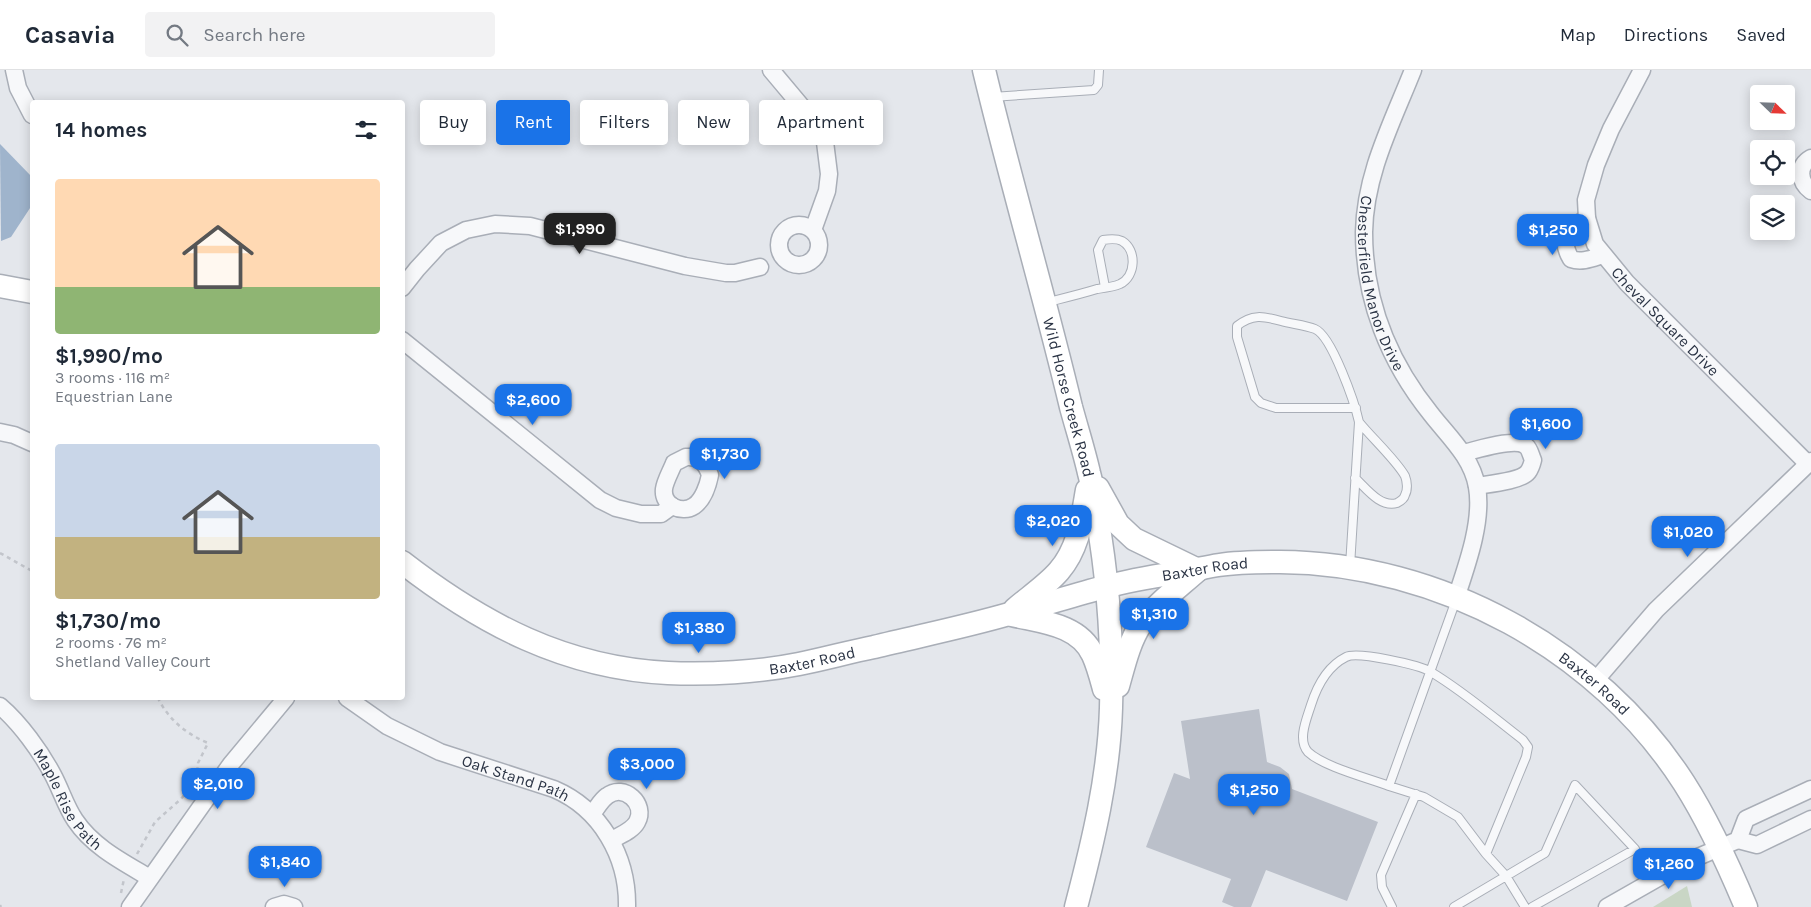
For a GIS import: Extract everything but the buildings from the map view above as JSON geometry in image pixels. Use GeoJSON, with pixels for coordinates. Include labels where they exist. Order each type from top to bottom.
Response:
{"type":"FeatureCollection","features":[{"type":"Feature","properties":{"kind":"main road","name":"Wild Horse Creek Road"},"geometry":{"type":"LineString","coordinates":[[984,70],[1090,474],[1107,586],[1110,622],[1111,711],[1106,767],[1097,819],[1076,907]]}},
{"type":"Feature","properties":{"kind":"main road"},"geometry":{"type":"LineString","coordinates":[[0,286],[30,292]]}},
{"type":"Feature","properties":{"kind":"main road"},"geometry":{"type":"LineString","coordinates":[[1090,474],[1118,524],[1134,539],[1198,570],[1156,607],[1140,625],[1130,646],[1111,711]]}},
{"type":"Feature","properties":{"kind":"main road"},"geometry":{"type":"LineString","coordinates":[[1008,615],[1059,571],[1070,554],[1079,532],[1090,474]]}},
{"type":"Feature","properties":{"kind":"main road","name":"Baxter Road"},"geometry":{"type":"LineString","coordinates":[[405,564],[434,587],[501,628],[532,641],[578,659],[629,669],[665,673],[736,671],[796,665],[1008,615],[1107,586],[1219,565],[1282,562],[1314,564],[1350,568],[1419,584],[1456,598],[1504,620],[1538,639],[1594,682],[1626,711],[1667,759],[1729,844],[1746,907]]}},
{"type":"Feature","properties":{"kind":"main road"},"geometry":{"type":"LineString","coordinates":[[1008,615],[1063,626],[1080,638],[1093,654],[1111,711]]}},
{"type":"Feature","properties":{"kind":"street"},"geometry":{"type":"LineString","coordinates":[[14,70],[18,88],[30,111]]}},
{"type":"Feature","properties":{"kind":"street"},"geometry":{"type":"LineString","coordinates":[[772,70],[818,126],[825,142],[829,174],[827,191],[814,230]]}},
{"type":"Feature","properties":{"kind":"street","name":"Chesterfield Manor Drive"},"geometry":{"type":"LineString","coordinates":[[1413,70],[1381,145],[1370,184],[1364,231],[1366,270],[1374,309],[1390,349],[1410,385],[1430,414],[1463,453],[1477,486],[1477,518],[1470,554],[1456,598]]}},
{"type":"Feature","properties":{"kind":"street","name":"Cheval Square Drive"},"geometry":{"type":"LineString","coordinates":[[1642,70],[1619,112],[1596,165],[1586,200],[1587,218],[1595,244],[1627,283],[1810,463]]}},
{"type":"Feature","properties":{"kind":"street"},"geometry":{"type":"LineString","coordinates":[[1811,158],[1804,164],[1801,175],[1805,186],[1811,191]]}},
{"type":"Feature","properties":{"kind":"street"},"geometry":{"type":"LineString","coordinates":[[1587,218],[1571,229],[1566,236],[1567,250],[1571,259],[1582,261],[1603,255]]}},
{"type":"Feature","properties":{"kind":"street"},"geometry":{"type":"LineString","coordinates":[[405,284],[440,243],[466,230],[495,224],[530,226],[685,266],[726,273],[764,266],[782,257]]}},
{"type":"Feature","properties":{"kind":"street"},"geometry":{"type":"LineString","coordinates":[[802,224],[814,230],[820,248],[814,260],[802,265],[796,265],[782,257],[779,242],[785,230],[802,224]]}},
{"type":"Feature","properties":{"kind":"street"},"geometry":{"type":"LineString","coordinates":[[405,342],[600,500],[616,508],[640,514],[661,514],[672,506]]}},
{"type":"Feature","properties":{"kind":"street"},"geometry":{"type":"LineString","coordinates":[[0,432],[14,435],[30,442]]}},
{"type":"Feature","properties":{"kind":"street"},"geometry":{"type":"LineString","coordinates":[[1463,453],[1516,442],[1525,445],[1533,460],[1530,471],[1525,475],[1477,486]]}},
{"type":"Feature","properties":{"kind":"street"},"geometry":{"type":"LineString","coordinates":[[1594,682],[1656,610],[1810,463]]}},
{"type":"Feature","properties":{"kind":"street"},"geometry":{"type":"LineString","coordinates":[[125,901],[150,878],[231,764],[284,700]]}},
{"type":"Feature","properties":{"kind":"street","name":"Oak Stand Path"},"geometry":{"type":"LineString","coordinates":[[350,700],[387,726],[440,752],[563,792],[592,814],[612,840],[625,873],[628,907]]}},
{"type":"Feature","properties":{"kind":"street","name":"Maple Rise Path"},"geometry":{"type":"LineString","coordinates":[[0,706],[37,749],[53,774],[74,820],[96,843],[115,858],[150,878]]}},
{"type":"Feature","properties":{"kind":"street"},"geometry":{"type":"LineString","coordinates":[[1729,844],[1746,818],[1811,789]]}},
{"type":"Feature","properties":{"kind":"street"},"geometry":{"type":"LineString","coordinates":[[592,814],[602,801],[613,792],[626,793],[637,802],[639,809],[637,822],[633,828],[612,840]]}},
{"type":"Feature","properties":{"kind":"street"},"geometry":{"type":"LineString","coordinates":[[1606,907],[1686,862],[1729,844],[1757,845],[1811,819]]}},
{"type":"Feature","properties":{"kind":"street"},"geometry":{"type":"LineString","coordinates":[[274,907],[284,904],[294,907]]}},
{"type":"Feature","properties":{"kind":"lane"},"geometry":{"type":"LineString","coordinates":[[990,97],[1094,90],[1098,85],[1100,70]]}},
{"type":"Feature","properties":{"kind":"lane"},"geometry":{"type":"LineString","coordinates":[[1046,303],[1122,283],[1133,267],[1133,258],[1129,249],[1122,241],[1103,240],[1098,250],[1106,287]]}},
{"type":"Feature","properties":{"kind":"lane"},"geometry":{"type":"LineString","coordinates":[[1350,568],[1358,422],[1356,408],[1326,339],[1316,329],[1268,318],[1255,317],[1246,319],[1237,326],[1237,337],[1252,389],[1255,397],[1261,403],[1276,408],[1356,408]]}},
{"type":"Feature","properties":{"kind":"lane"},"geometry":{"type":"LineString","coordinates":[[1355,478],[1376,498],[1384,502],[1393,504],[1400,502],[1405,496],[1407,488],[1406,478],[1358,422]]}},
{"type":"Feature","properties":{"kind":"lane"},"geometry":{"type":"LineString","coordinates":[[1389,786],[1456,598]]}},
{"type":"Feature","properties":{"kind":"lane"},"geometry":{"type":"LineString","coordinates":[[1486,854],[1526,757],[1528,747],[1523,740],[1429,670],[1391,659],[1348,655],[1332,666],[1316,692],[1305,727],[1303,741],[1307,751],[1326,763],[1424,797],[1458,817],[1486,854],[1506,876],[1525,907]]}},
{"type":"Feature","properties":{"kind":"lane"},"geometry":{"type":"LineString","coordinates":[[1454,907],[1545,853],[1576,785],[1635,849],[1532,907]]}},
{"type":"Feature","properties":{"kind":"lane"},"geometry":{"type":"LineString","coordinates":[[1392,907],[1382,887],[1381,875],[1416,794]]}},
{"type":"Feature","properties":{"kind":"path"},"geometry":{"type":"LineString","coordinates":[[0,553],[30,570]]}},
{"type":"Feature","properties":{"kind":"path"},"geometry":{"type":"LineString","coordinates":[[125,901],[123,881],[130,867],[155,822],[181,799],[189,789],[197,775],[198,763],[208,743],[198,739],[172,720],[159,700]]}},
{"type":"Feature","properties":{"kind":"green space"},"geometry":{"type":"Polygon","coordinates":[[[1687,886],[1692,907],[1653,907],[1687,886]]]}},
{"type":"Feature","properties":{"kind":"water"},"geometry":{"type":"Polygon","coordinates":[[[0,144],[30,175],[30,208],[11,237],[1,241],[0,144]]]}}]}
